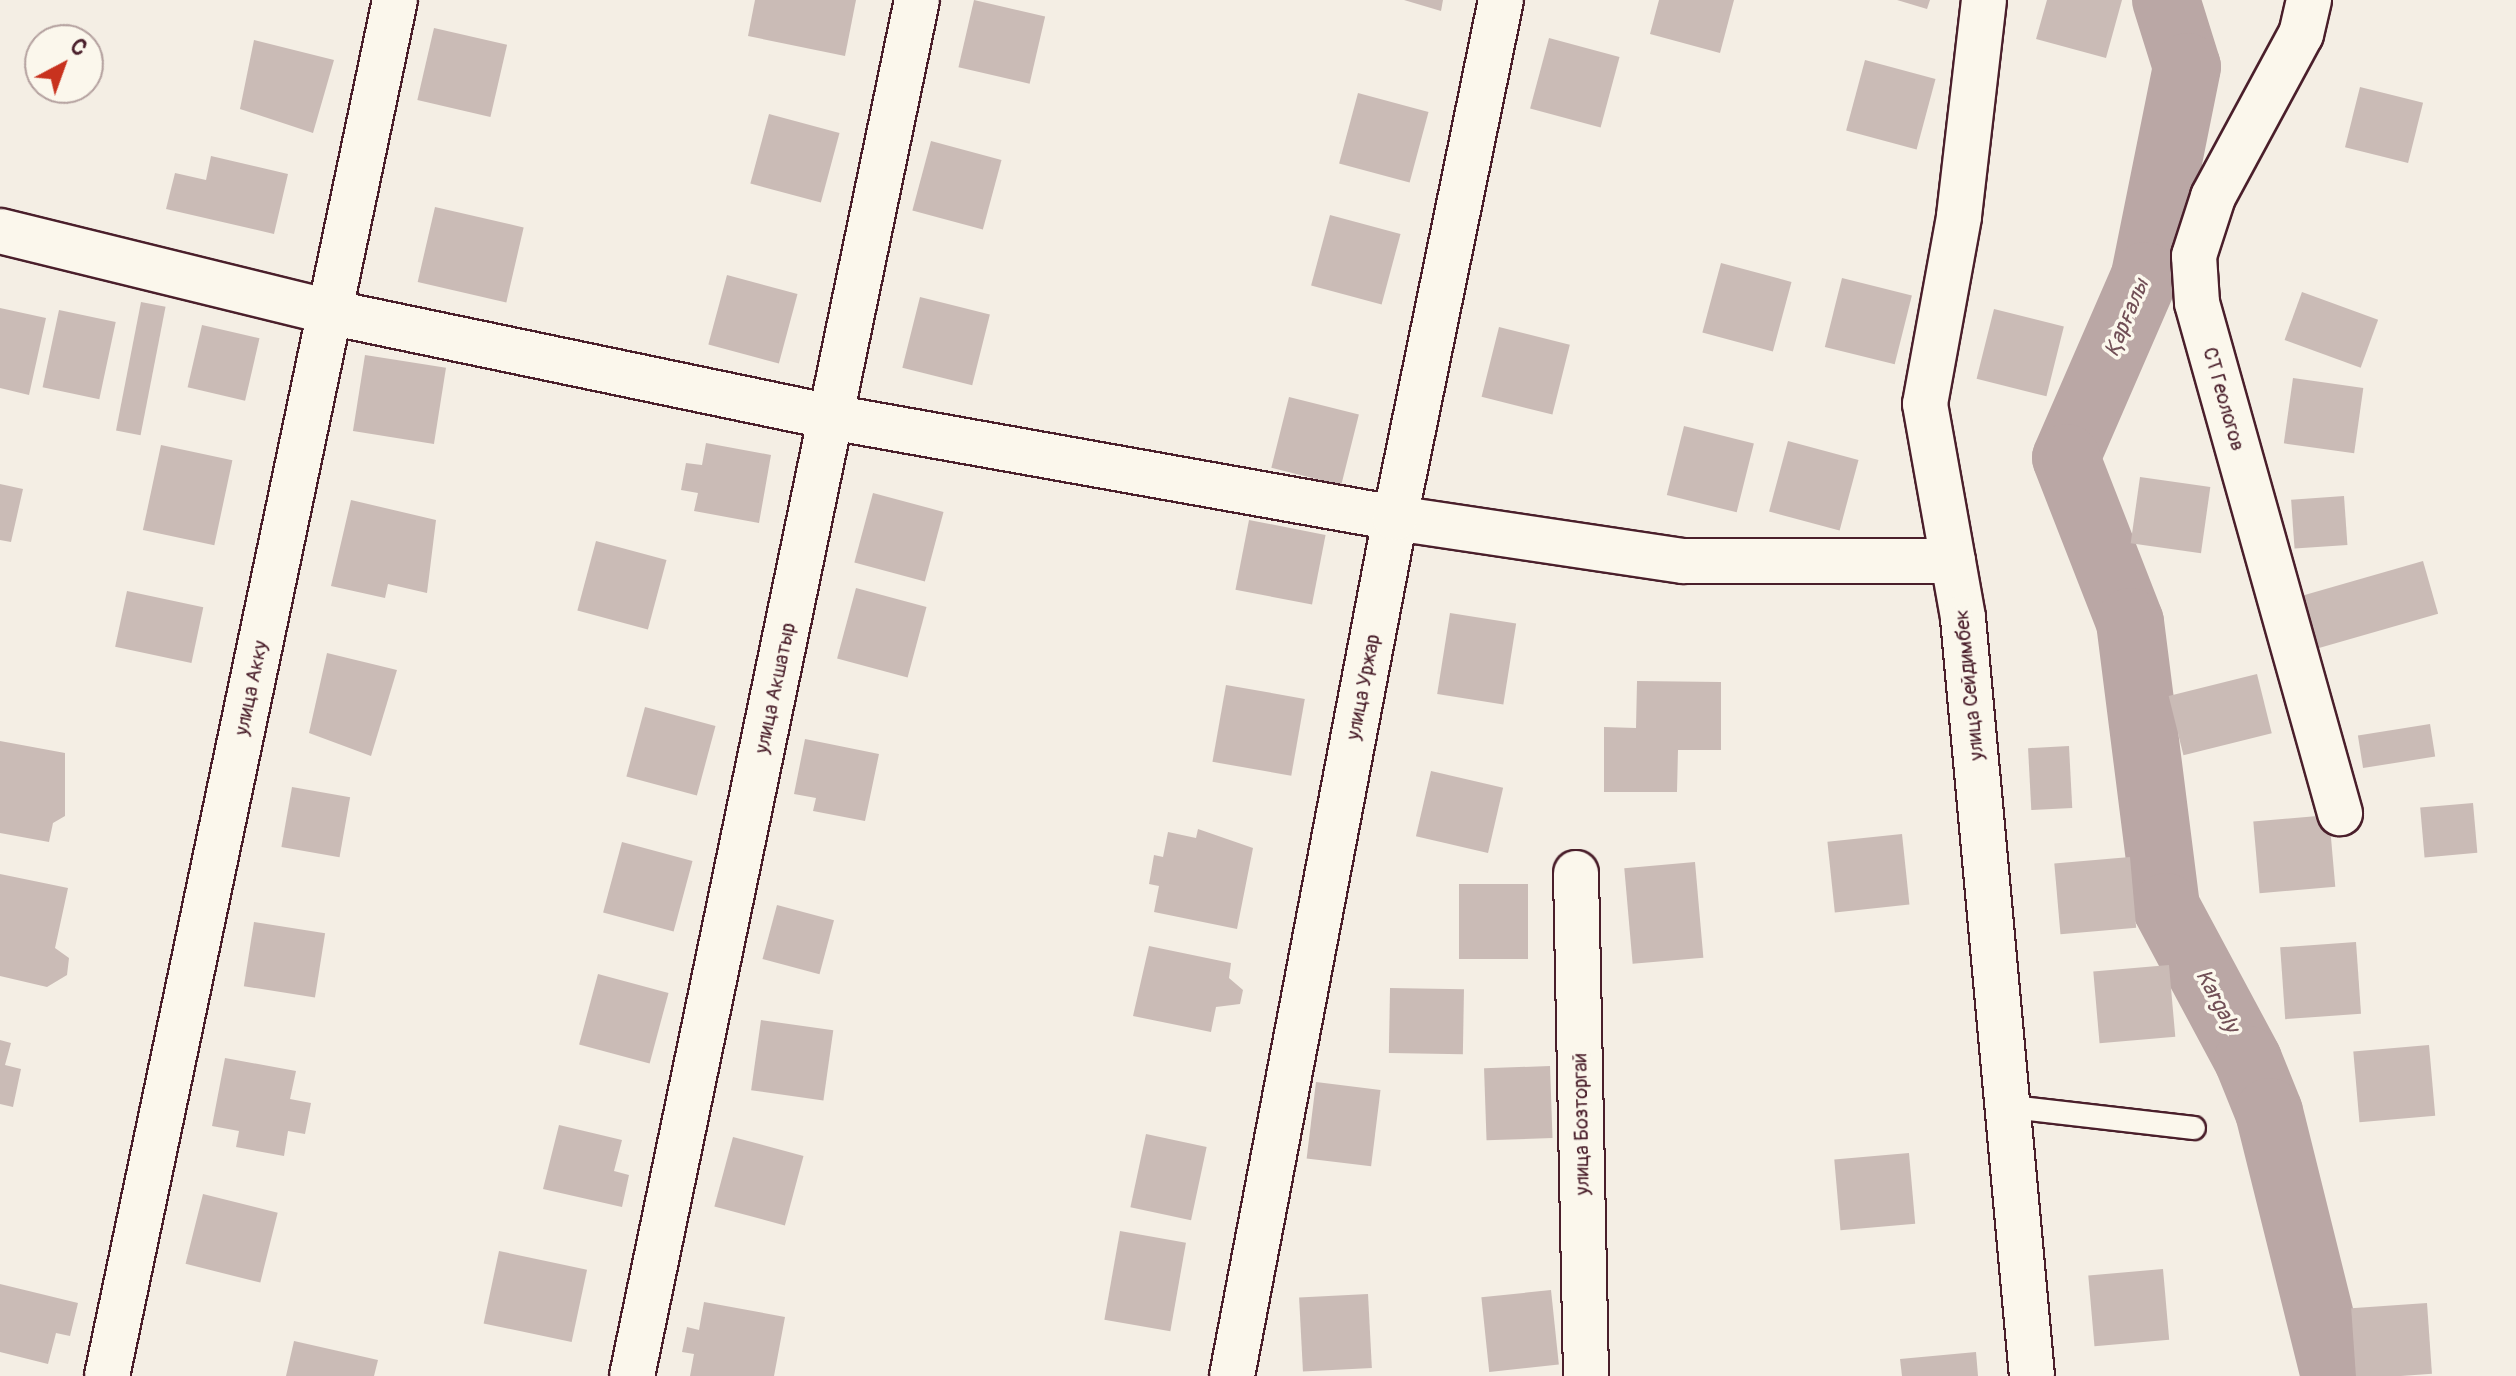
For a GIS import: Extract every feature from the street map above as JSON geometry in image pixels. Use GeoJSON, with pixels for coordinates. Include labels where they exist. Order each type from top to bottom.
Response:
{"type":"FeatureCollection","features":[{"type":"Feature","properties":{"kind":"street","name":"улица Акку"},"geometry":{"type":"LineString","coordinates":[[107,1376],[395,0]]}},
{"type":"Feature","properties":{"kind":"street","name":"улица Акшатыр"},"geometry":{"type":"LineString","coordinates":[[632,1376],[917,0]]}},
{"type":"Feature","properties":{"kind":"street","name":"улица Уржар"},"geometry":{"type":"LineString","coordinates":[[1232,1376],[1395,518],[1501,0]]}},
{"type":"Feature","properties":{"kind":"street","name":"улица Сейдимбек"},"geometry":{"type":"LineString","coordinates":[[1984,0],[1959,217],[1925,404],[1953,561],[2012,1107],[2032,1376]]}},
{"type":"Feature","properties":{"kind":"street","name":"СТ Геологов"},"geometry":{"type":"LineString","coordinates":[[2309,0],[2301,34],[2213,197],[2194,256],[2197,303],[2340,813]]}},
{"type":"Feature","properties":{"kind":"street"},"geometry":{"type":"LineString","coordinates":[[0,231],[329,312],[831,417],[1395,518],[1683,561],[1953,561]]}},
{"type":"Feature","properties":{"kind":"street","name":"улица Бозторгай"},"geometry":{"type":"LineString","coordinates":[[1576,873],[1586,1376]]}},
{"type":"Feature","properties":{"kind":"lane"},"geometry":{"type":"LineString","coordinates":[[2012,1107],[2194,1128]]}},
{"type":"Feature","properties":{"kind":"building"},"geometry":{"type":"Polygon","coordinates":[[[755,0],[856,0],[845,56],[748,36],[755,0]]]}},
{"type":"Feature","properties":{"kind":"building"},"geometry":{"type":"Polygon","coordinates":[[[974,0],[1045,16],[1030,84],[958,67],[974,0]]]}},
{"type":"Feature","properties":{"kind":"building"},"geometry":{"type":"Polygon","coordinates":[[[1404,0],[1443,0],[1441,11],[1404,0]]]}},
{"type":"Feature","properties":{"kind":"building"},"geometry":{"type":"Polygon","coordinates":[[[1659,0],[1734,0],[1720,53],[1650,34],[1659,0]]]}},
{"type":"Feature","properties":{"kind":"building"},"geometry":{"type":"Polygon","coordinates":[[[1897,0],[1930,0],[1927,9],[1897,0]]]}},
{"type":"Feature","properties":{"kind":"building"},"geometry":{"type":"Polygon","coordinates":[[[2047,0],[2122,0],[2106,58],[2036,39],[2047,0]]]}},
{"type":"Feature","properties":{"kind":"building"},"geometry":{"type":"Polygon","coordinates":[[[434,28],[507,45],[490,117],[417,100],[434,28]]]}},
{"type":"Feature","properties":{"kind":"building"},"geometry":{"type":"Polygon","coordinates":[[[1549,38],[1620,57],[1601,127],[1530,109],[1549,38]]]}},
{"type":"Feature","properties":{"kind":"building"},"geometry":{"type":"Polygon","coordinates":[[[254,40],[334,60],[313,133],[240,109],[254,40]]]}},
{"type":"Feature","properties":{"kind":"building"},"geometry":{"type":"Polygon","coordinates":[[[1865,60],[1936,79],[1917,149],[1846,131],[1865,60]]]}},
{"type":"Feature","properties":{"kind":"building"},"geometry":{"type":"Polygon","coordinates":[[[2360,87],[2423,103],[2408,163],[2345,147],[2360,87]]]}},
{"type":"Feature","properties":{"kind":"building"},"geometry":{"type":"Polygon","coordinates":[[[1358,93],[1429,112],[1410,182],[1339,164],[1358,93]]]}},
{"type":"Feature","properties":{"kind":"building"},"geometry":{"type":"Polygon","coordinates":[[[769,114],[840,133],[821,202],[750,184],[769,114]]]}},
{"type":"Feature","properties":{"kind":"building"},"geometry":{"type":"Polygon","coordinates":[[[931,141],[1002,160],[983,229],[912,211],[931,141]]]}},
{"type":"Feature","properties":{"kind":"building"},"geometry":{"type":"Polygon","coordinates":[[[211,156],[288,174],[274,234],[166,209],[175,173],[206,180],[211,156]]]}},
{"type":"Feature","properties":{"kind":"building"},"geometry":{"type":"Polygon","coordinates":[[[435,207],[524,227],[506,302],[418,282],[435,207]]]}},
{"type":"Feature","properties":{"kind":"building"},"geometry":{"type":"Polygon","coordinates":[[[1330,215],[1401,234],[1382,304],[1311,286],[1330,215]]]}},
{"type":"Feature","properties":{"kind":"building"},"geometry":{"type":"Polygon","coordinates":[[[1721,263],[1792,282],[1773,351],[1702,333],[1721,263]]]}},
{"type":"Feature","properties":{"kind":"building"},"geometry":{"type":"Polygon","coordinates":[[[727,275],[798,294],[779,363],[708,345],[727,275]]]}},
{"type":"Feature","properties":{"kind":"building"},"geometry":{"type":"Polygon","coordinates":[[[1842,278],[1912,295],[1895,364],[1825,347],[1842,278]]]}},
{"type":"Feature","properties":{"kind":"building"},"geometry":{"type":"Polygon","coordinates":[[[2302,292],[2378,320],[2361,368],[2285,340],[2302,292]]]}},
{"type":"Feature","properties":{"kind":"building"},"geometry":{"type":"Polygon","coordinates":[[[920,297],[990,314],[972,385],[902,368],[920,297]]]}},
{"type":"Feature","properties":{"kind":"building"},"geometry":{"type":"Polygon","coordinates":[[[141,302],[166,307],[141,435],[116,431],[141,302]]]}},
{"type":"Feature","properties":{"kind":"building"},"geometry":{"type":"Polygon","coordinates":[[[0,308],[46,318],[29,395],[0,388],[0,308]]]}},
{"type":"Feature","properties":{"kind":"building"},"geometry":{"type":"Polygon","coordinates":[[[1994,309],[2064,326],[2046,396],[1977,379],[1994,309]]]}},
{"type":"Feature","properties":{"kind":"building"},"geometry":{"type":"Polygon","coordinates":[[[59,310],[116,322],[99,399],[43,387],[59,310]]]}},
{"type":"Feature","properties":{"kind":"building"},"geometry":{"type":"Polygon","coordinates":[[[202,325],[259,338],[245,401],[188,387],[202,325]]]}},
{"type":"Feature","properties":{"kind":"building"},"geometry":{"type":"Polygon","coordinates":[[[1499,327],[1570,345],[1552,415],[1482,397],[1499,327]]]}},
{"type":"Feature","properties":{"kind":"building"},"geometry":{"type":"Polygon","coordinates":[[[365,355],[446,368],[434,444],[353,431],[365,355]]]}},
{"type":"Feature","properties":{"kind":"building"},"geometry":{"type":"Polygon","coordinates":[[[2293,378],[2363,388],[2354,453],[2284,443],[2293,378]]]}},
{"type":"Feature","properties":{"kind":"building"},"geometry":{"type":"Polygon","coordinates":[[[1289,397],[1359,414],[1341,485],[1271,468],[1289,397]]]}},
{"type":"Feature","properties":{"kind":"building"},"geometry":{"type":"Polygon","coordinates":[[[1684,426],[1754,443],[1737,512],[1667,495],[1684,426]]]}},
{"type":"Feature","properties":{"kind":"building"},"geometry":{"type":"Polygon","coordinates":[[[1788,441],[1859,460],[1840,530],[1769,512],[1788,441]]]}},
{"type":"Feature","properties":{"kind":"building"},"geometry":{"type":"Polygon","coordinates":[[[706,443],[771,455],[759,523],[694,511],[698,493],[681,490],[686,463],[702,465],[706,443]]]}},
{"type":"Feature","properties":{"kind":"building"},"geometry":{"type":"Polygon","coordinates":[[[161,445],[232,460],[214,545],[143,530],[161,445]]]}},
{"type":"Feature","properties":{"kind":"building"},"geometry":{"type":"Polygon","coordinates":[[[2140,477],[2210,487],[2201,553],[2131,543],[2140,477]]]}},
{"type":"Feature","properties":{"kind":"building"},"geometry":{"type":"Polygon","coordinates":[[[0,484],[23,489],[11,542],[0,540],[0,484]]]}},
{"type":"Feature","properties":{"kind":"building"},"geometry":{"type":"Polygon","coordinates":[[[873,493],[944,512],[925,581],[854,563],[873,493]]]}},
{"type":"Feature","properties":{"kind":"building"},"geometry":{"type":"Polygon","coordinates":[[[2344,496],[2347,545],[2295,549],[2291,500],[2344,496]]]}},
{"type":"Feature","properties":{"kind":"building"},"geometry":{"type":"Polygon","coordinates":[[[351,500],[436,520],[427,593],[388,584],[385,598],[331,586],[351,500]]]}},
{"type":"Feature","properties":{"kind":"building"},"geometry":{"type":"Polygon","coordinates":[[[1249,520],[1326,535],[1312,605],[1235,590],[1249,520]]]}},
{"type":"Feature","properties":{"kind":"building"},"geometry":{"type":"Polygon","coordinates":[[[596,541],[667,560],[648,629],[577,611],[596,541]]]}},
{"type":"Feature","properties":{"kind":"building"},"geometry":{"type":"Polygon","coordinates":[[[2423,561],[2438,614],[2310,651],[2295,598],[2423,561]]]}},
{"type":"Feature","properties":{"kind":"building"},"geometry":{"type":"Polygon","coordinates":[[[856,588],[927,607],[908,677],[837,659],[856,588]]]}},
{"type":"Feature","properties":{"kind":"building"},"geometry":{"type":"Polygon","coordinates":[[[127,591],[203,607],[191,663],[115,647],[127,591]]]}},
{"type":"Feature","properties":{"kind":"building"},"geometry":{"type":"Polygon","coordinates":[[[1450,613],[1516,623],[1503,704],[1437,694],[1450,613]]]}},
{"type":"Feature","properties":{"kind":"building"},"geometry":{"type":"Polygon","coordinates":[[[327,653],[397,670],[371,756],[309,733],[327,653]]]}},
{"type":"Feature","properties":{"kind":"building"},"geometry":{"type":"Polygon","coordinates":[[[2257,674],[2272,733],[2183,755],[2169,696],[2257,674]]]}},
{"type":"Feature","properties":{"kind":"building"},"geometry":{"type":"Polygon","coordinates":[[[1637,681],[1721,682],[1721,750],[1678,750],[1677,792],[1604,792],[1604,727],[1636,728],[1637,681]]]}},
{"type":"Feature","properties":{"kind":"building"},"geometry":{"type":"Polygon","coordinates":[[[1226,685],[1305,699],[1291,776],[1212,762],[1226,685]]]}},
{"type":"Feature","properties":{"kind":"building"},"geometry":{"type":"Polygon","coordinates":[[[645,707],[716,726],[697,795],[626,777],[645,707]]]}},
{"type":"Feature","properties":{"kind":"building"},"geometry":{"type":"Polygon","coordinates":[[[2430,724],[2435,757],[2363,768],[2358,735],[2430,724]]]}},
{"type":"Feature","properties":{"kind":"building"},"geometry":{"type":"Polygon","coordinates":[[[805,739],[879,754],[865,821],[813,811],[816,798],[794,794],[805,739]]]}},
{"type":"Feature","properties":{"kind":"building"},"geometry":{"type":"Polygon","coordinates":[[[0,741],[65,753],[65,816],[53,823],[49,842],[0,833],[0,741]]]}},
{"type":"Feature","properties":{"kind":"building"},"geometry":{"type":"Polygon","coordinates":[[[2069,746],[2072,808],[2031,810],[2028,748],[2069,746]]]}},
{"type":"Feature","properties":{"kind":"building"},"geometry":{"type":"Polygon","coordinates":[[[1431,771],[1503,788],[1488,853],[1416,836],[1431,771]]]}},
{"type":"Feature","properties":{"kind":"building"},"geometry":{"type":"Polygon","coordinates":[[[292,787],[350,797],[340,857],[281,847],[292,787]]]}},
{"type":"Feature","properties":{"kind":"building"},"geometry":{"type":"Polygon","coordinates":[[[2473,803],[2477,853],[2425,857],[2420,808],[2473,803]]]}},
{"type":"Feature","properties":{"kind":"building"},"geometry":{"type":"Polygon","coordinates":[[[2329,815],[2335,887],[2260,893],[2253,822],[2329,815]]]}},
{"type":"Feature","properties":{"kind":"building"},"geometry":{"type":"Polygon","coordinates":[[[1198,829],[1253,848],[1237,929],[1154,912],[1159,886],[1149,884],[1154,855],[1163,857],[1168,832],[1196,838],[1198,829]]]}},
{"type":"Feature","properties":{"kind":"building"},"geometry":{"type":"Polygon","coordinates":[[[1902,834],[1909,905],[1835,912],[1827,842],[1902,834]]]}},
{"type":"Feature","properties":{"kind":"building"},"geometry":{"type":"Polygon","coordinates":[[[622,842],[693,861],[674,931],[603,913],[622,842]]]}},
{"type":"Feature","properties":{"kind":"building"},"geometry":{"type":"Polygon","coordinates":[[[2130,857],[2136,928],[2060,934],[2054,864],[2130,857]]]}},
{"type":"Feature","properties":{"kind":"building"},"geometry":{"type":"Polygon","coordinates":[[[1695,862],[1703,958],[1633,964],[1624,868],[1695,862]]]}},
{"type":"Feature","properties":{"kind":"building"},"geometry":{"type":"Polygon","coordinates":[[[0,874],[68,888],[55,948],[69,958],[67,975],[47,987],[0,976],[0,874]]]}},
{"type":"Feature","properties":{"kind":"building"},"geometry":{"type":"Polygon","coordinates":[[[1459,884],[1528,884],[1528,959],[1459,959],[1459,884]]]}},
{"type":"Feature","properties":{"kind":"building"},"geometry":{"type":"Polygon","coordinates":[[[777,905],[834,920],[819,974],[763,959],[777,905]]]}},
{"type":"Feature","properties":{"kind":"building"},"geometry":{"type":"Polygon","coordinates":[[[254,922],[325,933],[315,997],[244,986],[254,922]]]}},
{"type":"Feature","properties":{"kind":"building"},"geometry":{"type":"Polygon","coordinates":[[[2356,942],[2361,1014],[2285,1019],[2280,947],[2356,942]]]}},
{"type":"Feature","properties":{"kind":"building"},"geometry":{"type":"Polygon","coordinates":[[[1149,946],[1231,963],[1229,978],[1243,990],[1240,1004],[1216,1007],[1211,1032],[1133,1016],[1149,946]]]}},
{"type":"Feature","properties":{"kind":"building"},"geometry":{"type":"Polygon","coordinates":[[[2169,965],[2175,1037],[2100,1043],[2093,972],[2169,965]]]}},
{"type":"Feature","properties":{"kind":"building"},"geometry":{"type":"Polygon","coordinates":[[[598,974],[669,993],[650,1063],[579,1045],[598,974]]]}},
{"type":"Feature","properties":{"kind":"building"},"geometry":{"type":"Polygon","coordinates":[[[1390,988],[1464,989],[1463,1054],[1389,1053],[1390,988]]]}},
{"type":"Feature","properties":{"kind":"building"},"geometry":{"type":"Polygon","coordinates":[[[761,1020],[833,1030],[823,1100],[751,1090],[761,1020]]]}},
{"type":"Feature","properties":{"kind":"building"},"geometry":{"type":"Polygon","coordinates":[[[0,1040],[11,1043],[5,1065],[21,1069],[13,1107],[0,1104],[0,1040]]]}},
{"type":"Feature","properties":{"kind":"building"},"geometry":{"type":"Polygon","coordinates":[[[2429,1045],[2435,1116],[2359,1122],[2353,1052],[2429,1045]]]}},
{"type":"Feature","properties":{"kind":"building"},"geometry":{"type":"Polygon","coordinates":[[[225,1058],[296,1071],[290,1099],[311,1103],[305,1134],[288,1131],[284,1156],[236,1147],[239,1131],[212,1126],[225,1058]]]}},
{"type":"Feature","properties":{"kind":"building"},"geometry":{"type":"Polygon","coordinates":[[[1550,1066],[1553,1138],[1487,1140],[1484,1068],[1550,1066]]]}},
{"type":"Feature","properties":{"kind":"building"},"geometry":{"type":"Polygon","coordinates":[[[1316,1082],[1381,1090],[1371,1166],[1307,1158],[1316,1082]]]}},
{"type":"Feature","properties":{"kind":"building"},"geometry":{"type":"Polygon","coordinates":[[[559,1125],[622,1140],[614,1171],[629,1175],[622,1207],[543,1189],[559,1125]]]}},
{"type":"Feature","properties":{"kind":"building"},"geometry":{"type":"Polygon","coordinates":[[[1146,1134],[1207,1147],[1191,1220],[1130,1207],[1146,1134]]]}},
{"type":"Feature","properties":{"kind":"building"},"geometry":{"type":"Polygon","coordinates":[[[733,1137],[804,1156],[785,1225],[714,1207],[733,1137]]]}},
{"type":"Feature","properties":{"kind":"building"},"geometry":{"type":"Polygon","coordinates":[[[1909,1153],[1915,1224],[1840,1230],[1834,1160],[1909,1153]]]}},
{"type":"Feature","properties":{"kind":"building"},"geometry":{"type":"Polygon","coordinates":[[[203,1194],[278,1213],[260,1282],[186,1264],[203,1194]]]}},
{"type":"Feature","properties":{"kind":"building"},"geometry":{"type":"Polygon","coordinates":[[[1120,1231],[1186,1243],[1170,1331],[1104,1320],[1120,1231]]]}},
{"type":"Feature","properties":{"kind":"building"},"geometry":{"type":"Polygon","coordinates":[[[499,1251],[587,1270],[572,1342],[484,1323],[499,1251]]]}},
{"type":"Feature","properties":{"kind":"building"},"geometry":{"type":"Polygon","coordinates":[[[2163,1269],[2169,1340],[2094,1346],[2088,1276],[2163,1269]]]}},
{"type":"Feature","properties":{"kind":"building"},"geometry":{"type":"Polygon","coordinates":[[[0,1284],[78,1303],[70,1336],[56,1333],[48,1364],[0,1352],[0,1284]]]}},
{"type":"Feature","properties":{"kind":"building"},"geometry":{"type":"Polygon","coordinates":[[[1551,1290],[1559,1365],[1489,1372],[1481,1297],[1551,1290]]]}},
{"type":"Feature","properties":{"kind":"building"},"geometry":{"type":"Polygon","coordinates":[[[1368,1294],[1372,1368],[1303,1372],[1299,1298],[1368,1294]]]}},
{"type":"Feature","properties":{"kind":"building"},"geometry":{"type":"Polygon","coordinates":[[[704,1302],[785,1317],[774,1376],[690,1376],[694,1354],[682,1352],[687,1327],[699,1330],[704,1302]]]}},
{"type":"Feature","properties":{"kind":"building"},"geometry":{"type":"Polygon","coordinates":[[[2427,1303],[2432,1374],[2356,1376],[2351,1308],[2427,1303]]]}},
{"type":"Feature","properties":{"kind":"building"},"geometry":{"type":"Polygon","coordinates":[[[294,1341],[378,1360],[374,1376],[286,1376],[294,1341]]]}},
{"type":"Feature","properties":{"kind":"building"},"geometry":{"type":"Polygon","coordinates":[[[1976,1352],[1978,1376],[1902,1376],[1900,1359],[1976,1352]]]}},
{"type":"Feature","properties":{"kind":"waterway","name":"Kargaly"},"geometry":{"type":"LineString","coordinates":[[2166,0],[2187,67],[2145,276],[2066,458],[2130,622],[2166,907],[2248,1060],[2269,1112],[2335,1376]]}},
{"type":"Feature","properties":{"kind":"water label","name":"Қарғалы"},"geometry":{"type":"Point","coordinates":[2127,318]}}]}
